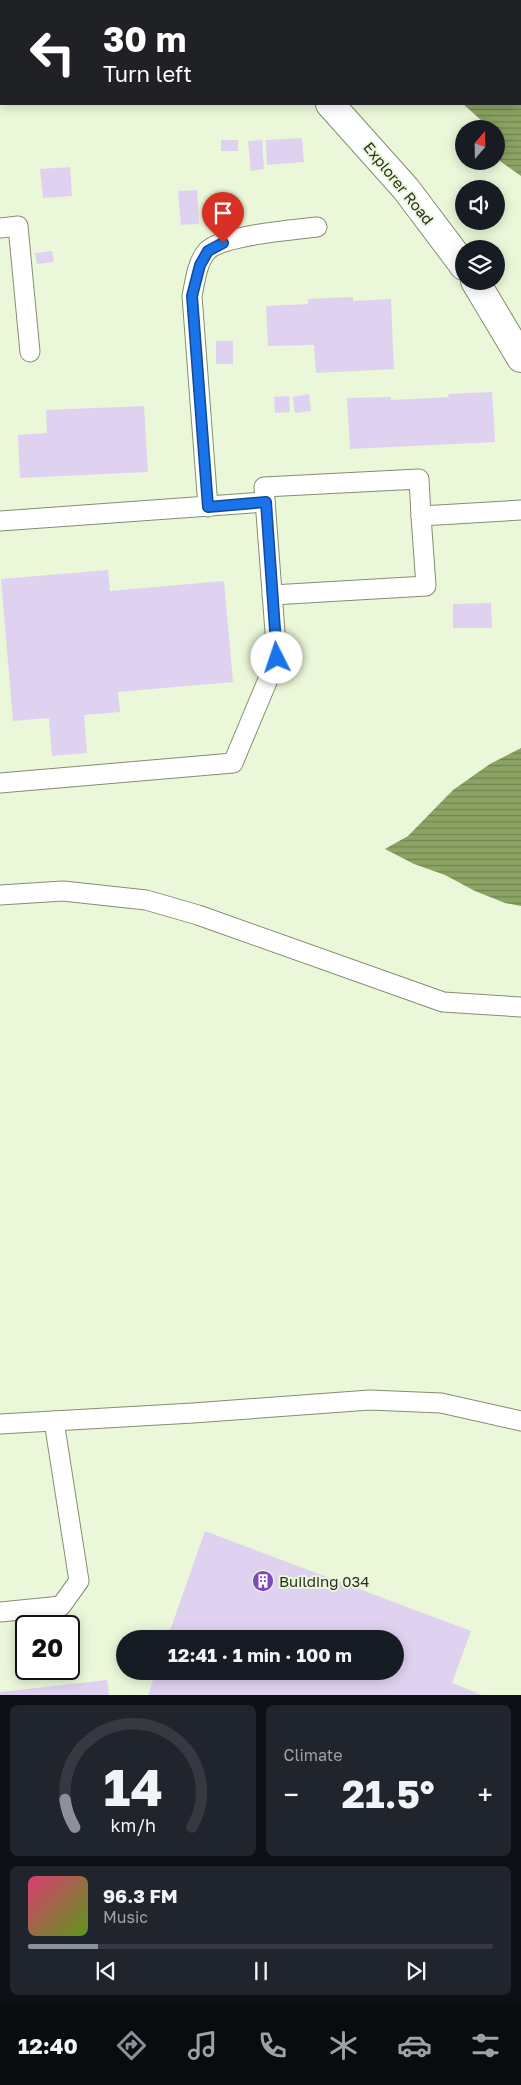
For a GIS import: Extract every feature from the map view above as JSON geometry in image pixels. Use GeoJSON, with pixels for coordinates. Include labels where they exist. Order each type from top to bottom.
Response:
{"type":"FeatureCollection","features":[{"type":"Feature","properties":{"kind":"street","name":"Explorer Road"},"geometry":{"type":"LineString","coordinates":[[331,105],[406,189],[455,254]]}},
{"type":"Feature","properties":{"kind":"street"},"geometry":{"type":"LineString","coordinates":[[480,290],[521,358]]}},
{"type":"Feature","properties":{"kind":"lane"},"geometry":{"type":"LineString","coordinates":[[0,228],[18,226],[30,352]]}},
{"type":"Feature","properties":{"kind":"lane"},"geometry":{"type":"LineString","coordinates":[[208,507],[192,296],[200,265],[208,251],[223,243],[248,236],[317,227]]}},
{"type":"Feature","properties":{"kind":"lane"},"geometry":{"type":"LineString","coordinates":[[0,783],[233,763],[277,658],[272,595],[266,502],[264,487],[419,479],[426,586],[272,595]]}},
{"type":"Feature","properties":{"kind":"lane"},"geometry":{"type":"LineString","coordinates":[[0,521],[266,502]]}},
{"type":"Feature","properties":{"kind":"lane"},"geometry":{"type":"LineString","coordinates":[[421,516],[521,510]]}},
{"type":"Feature","properties":{"kind":"lane"},"geometry":{"type":"LineString","coordinates":[[0,895],[62,891],[146,900],[198,915],[443,1002],[521,1007]]}},
{"type":"Feature","properties":{"kind":"lane"},"geometry":{"type":"LineString","coordinates":[[0,1424],[193,1413],[370,1400],[441,1403],[521,1421]]}},
{"type":"Feature","properties":{"kind":"lane"},"geometry":{"type":"LineString","coordinates":[[0,1612],[61,1606],[79,1581],[54,1421]]}},
{"type":"Feature","properties":{"kind":"shaded area"},"geometry":{"type":"Polygon","coordinates":[[[464,105],[521,105],[521,176],[505,165],[505,120],[481,120],[464,105]]]}},
{"type":"Feature","properties":{"kind":"shaded area"},"geometry":{"type":"Polygon","coordinates":[[[521,748],[521,906],[505,903],[475,891],[445,875],[414,864],[385,849],[408,836],[453,790],[490,764],[521,748]]]}},
{"type":"Feature","properties":{"kind":"building"},"geometry":{"type":"Polygon","coordinates":[[[302,138],[304,162],[267,165],[266,140],[302,138]]]}},
{"type":"Feature","properties":{"kind":"building"},"geometry":{"type":"Polygon","coordinates":[[[221,140],[238,140],[238,151],[221,151],[221,140]]]}},
{"type":"Feature","properties":{"kind":"building"},"geometry":{"type":"Polygon","coordinates":[[[262,140],[264,169],[251,171],[248,141],[262,140]]]}},
{"type":"Feature","properties":{"kind":"building"},"geometry":{"type":"Polygon","coordinates":[[[70,167],[72,196],[43,198],[40,169],[70,167]]]}},
{"type":"Feature","properties":{"kind":"building"},"geometry":{"type":"Polygon","coordinates":[[[197,190],[199,224],[181,225],[178,191],[197,190]]]}},
{"type":"Feature","properties":{"kind":"building"},"geometry":{"type":"Polygon","coordinates":[[[52,251],[54,262],[37,264],[35,253],[52,251]]]}},
{"type":"Feature","properties":{"kind":"building"},"geometry":{"type":"Polygon","coordinates":[[[353,297],[353,301],[391,299],[394,369],[316,373],[314,345],[268,346],[266,306],[308,304],[308,299],[353,297]]]}},
{"type":"Feature","properties":{"kind":"building"},"geometry":{"type":"Polygon","coordinates":[[[216,341],[233,341],[233,364],[216,364],[216,341]]]}},
{"type":"Feature","properties":{"kind":"building"},"geometry":{"type":"Polygon","coordinates":[[[492,392],[495,442],[350,449],[347,398],[391,397],[391,400],[449,397],[448,394],[492,392]]]}},
{"type":"Feature","properties":{"kind":"building"},"geometry":{"type":"Polygon","coordinates":[[[309,394],[311,411],[295,413],[293,397],[309,394]]]}},
{"type":"Feature","properties":{"kind":"building"},"geometry":{"type":"Polygon","coordinates":[[[289,396],[290,412],[275,413],[274,397],[289,396]]]}},
{"type":"Feature","properties":{"kind":"building"},"geometry":{"type":"Polygon","coordinates":[[[144,406],[148,472],[20,478],[18,435],[47,433],[46,410],[144,406]]]}},
{"type":"Feature","properties":{"kind":"building"},"geometry":{"type":"Polygon","coordinates":[[[108,570],[110,591],[224,581],[233,682],[118,692],[120,712],[84,715],[87,753],[52,756],[49,718],[13,721],[1,579],[108,570]]]}},
{"type":"Feature","properties":{"kind":"building"},"geometry":{"type":"Polygon","coordinates":[[[491,603],[492,628],[453,628],[453,604],[491,603]]]}},
{"type":"Feature","properties":{"kind":"building","name":"Building 034"},"geometry":{"type":"Polygon","coordinates":[[[205,1531],[471,1631],[452,1683],[482,1695],[148,1695],[153,1680],[404,1680],[404,1630],[170,1630],[205,1531]]]}},
{"type":"Feature","properties":{"kind":"building"},"geometry":{"type":"Polygon","coordinates":[[[107,1680],[109,1695],[0,1695],[0,1692],[107,1680]]]}},
{"type":"Feature","properties":{"kind":"place","name":"Building 034"},"geometry":{"type":"Point","coordinates":[263,1581]}},
{"type":"Feature","properties":{"kind":"route"},"geometry":{"type":"LineString","coordinates":[[223,243],[208,251],[200,265],[192,296],[208,507],[266,502],[277,658]]}}]}
